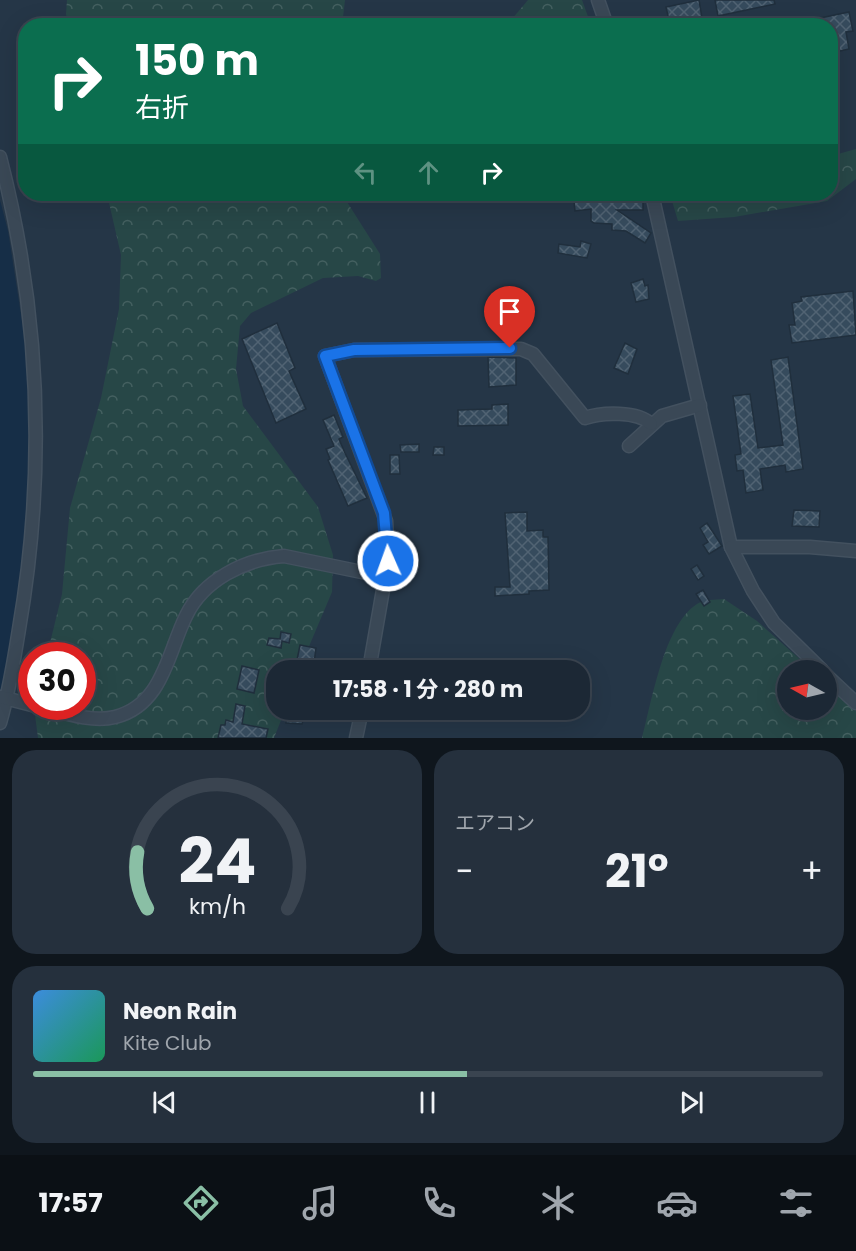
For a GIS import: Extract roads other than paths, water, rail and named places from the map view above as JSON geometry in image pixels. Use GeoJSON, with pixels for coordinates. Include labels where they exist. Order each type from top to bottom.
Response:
{"type":"FeatureCollection","features":[{"type":"Feature","properties":{"kind":"street"},"geometry":{"type":"LineString","coordinates":[[598,0],[604,18]]}},
{"type":"Feature","properties":{"kind":"street"},"geometry":{"type":"LineString","coordinates":[[0,157],[13,208],[27,283],[36,398],[35,472],[27,585],[3,698],[0,723]]}},
{"type":"Feature","properties":{"kind":"street"},"geometry":{"type":"LineString","coordinates":[[654,201],[731,547],[753,591],[774,623],[812,660]]}},
{"type":"Feature","properties":{"kind":"street"},"geometry":{"type":"LineString","coordinates":[[371,660],[388,561],[386,520],[325,356],[354,350],[521,349],[533,354],[585,418],[632,415],[644,418],[651,424]]}},
{"type":"Feature","properties":{"kind":"street"},"geometry":{"type":"LineString","coordinates":[[629,446],[651,424],[667,414],[700,405]]}},
{"type":"Feature","properties":{"kind":"street"},"geometry":{"type":"LineString","coordinates":[[731,547],[810,547],[856,551]]}},
{"type":"Feature","properties":{"kind":"street"},"geometry":{"type":"LineString","coordinates":[[96,718],[115,717],[144,701],[160,680],[186,616],[205,588],[229,573],[267,557],[284,556],[386,577]]}},
{"type":"Feature","properties":{"kind":"street"},"geometry":{"type":"LineString","coordinates":[[837,685],[856,703]]}},
{"type":"Feature","properties":{"kind":"street"},"geometry":{"type":"LineString","coordinates":[[3,698],[18,702]]}},
{"type":"Feature","properties":{"kind":"street"},"geometry":{"type":"LineString","coordinates":[[356,738],[360,720]]}},
{"type":"Feature","properties":{"kind":"water"},"geometry":{"type":"Polygon","coordinates":[[[0,200],[8,231],[33,392],[33,510],[0,715],[0,200]]]}}]}
